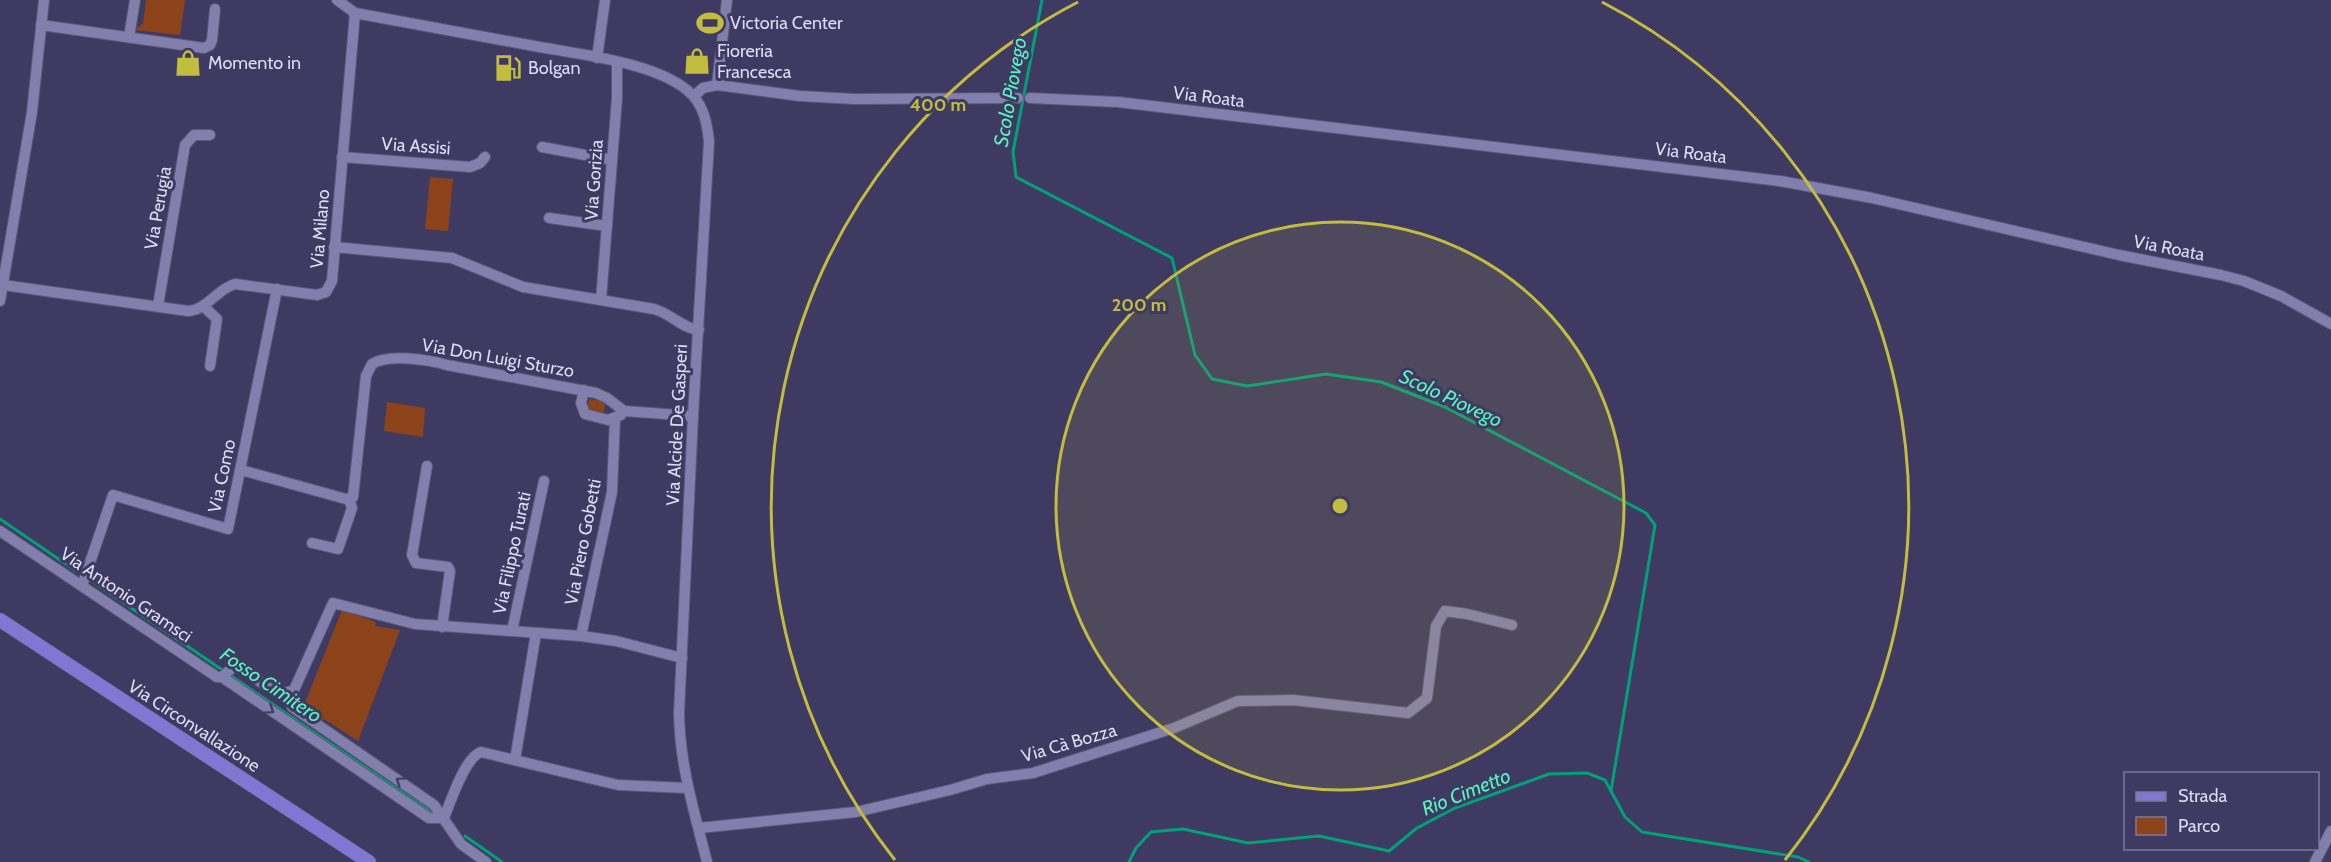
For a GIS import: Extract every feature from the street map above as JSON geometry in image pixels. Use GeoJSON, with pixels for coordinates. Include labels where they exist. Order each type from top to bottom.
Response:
{"type":"FeatureCollection","features":[{"type":"Feature","properties":{"kind":"main road","name":"Via Circonvallazione"},"geometry":{"type":"LineString","coordinates":[[0,620],[369,862]]}},
{"type":"Feature","properties":{"kind":"street"},"geometry":{"type":"LineString","coordinates":[[0,301],[32,112],[44,0]]}},
{"type":"Feature","properties":{"kind":"street"},"geometry":{"type":"LineString","coordinates":[[129,37],[135,0]]}},
{"type":"Feature","properties":{"kind":"street"},"geometry":{"type":"LineString","coordinates":[[337,0],[355,13],[617,63],[671,80],[694,96],[703,88],[717,85],[800,96],[854,99],[1018,98]]}},
{"type":"Feature","properties":{"kind":"street"},"geometry":{"type":"LineString","coordinates":[[597,58],[605,0]]}},
{"type":"Feature","properties":{"kind":"street"},"geometry":{"type":"LineString","coordinates":[[717,85],[727,0]]}},
{"type":"Feature","properties":{"kind":"street"},"geometry":{"type":"LineString","coordinates":[[41,25],[207,47],[212,40],[215,9]]}},
{"type":"Feature","properties":{"kind":"street","name":"Via Milano"},"geometry":{"type":"LineString","coordinates":[[203,306],[226,288],[235,284],[317,295],[326,292],[332,281],[355,13]]}},
{"type":"Feature","properties":{"kind":"street","name":"Via Gorizia"},"geometry":{"type":"LineString","coordinates":[[601,300],[617,63]]}},
{"type":"Feature","properties":{"kind":"street","name":"Via Alcide De Gasperi"},"geometry":{"type":"LineString","coordinates":[[694,96],[706,118],[709,142],[693,416],[679,734],[687,788],[707,862]]}},
{"type":"Feature","properties":{"kind":"street","name":"Via Roata"},"geometry":{"type":"LineString","coordinates":[[1030,98],[1118,102],[1547,155],[1685,168],[1802,185],[1872,198],[2119,255],[2221,275],[2274,293],[2331,324]]}},
{"type":"Feature","properties":{"kind":"street","name":"Via Perugia"},"geometry":{"type":"LineString","coordinates":[[158,306],[185,145],[194,135],[210,135]]}},
{"type":"Feature","properties":{"kind":"street"},"geometry":{"type":"LineString","coordinates":[[542,147],[612,160]]}},
{"type":"Feature","properties":{"kind":"street","name":"Via Assisi"},"geometry":{"type":"LineString","coordinates":[[342,157],[470,167],[480,163],[485,157]]}},
{"type":"Feature","properties":{"kind":"street"},"geometry":{"type":"LineString","coordinates":[[549,218],[607,226]]}},
{"type":"Feature","properties":{"kind":"street"},"geometry":{"type":"LineString","coordinates":[[334,247],[452,258],[523,287],[661,311],[692,330],[699,330]]}},
{"type":"Feature","properties":{"kind":"street"},"geometry":{"type":"LineString","coordinates":[[3,285],[188,311],[197,310],[203,306],[217,319],[210,366]]}},
{"type":"Feature","properties":{"kind":"street","name":"Via Como"},"geometry":{"type":"LineString","coordinates":[[82,586],[113,495],[228,529],[277,289]]}},
{"type":"Feature","properties":{"kind":"street","name":"Via Don Luigi Sturzo"},"geometry":{"type":"LineString","coordinates":[[349,500],[354,493],[366,376],[369,367],[376,361],[429,360],[584,390],[603,395],[620,415]]}},
{"type":"Feature","properties":{"kind":"street","name":"Via Don Luigi Sturzo"},"geometry":{"type":"LineString","coordinates":[[584,390],[581,403],[585,414],[602,419],[620,415],[693,416]]}},
{"type":"Feature","properties":{"kind":"street","name":"Via Piero Gobetti"},"geometry":{"type":"LineString","coordinates":[[581,636],[612,492],[620,415]]}},
{"type":"Feature","properties":{"kind":"street"},"geometry":{"type":"LineString","coordinates":[[426,466],[412,555],[416,563],[448,567],[450,571],[442,627]]}},
{"type":"Feature","properties":{"kind":"street"},"geometry":{"type":"LineString","coordinates":[[241,470],[349,500],[352,508],[338,549],[312,543]]}},
{"type":"Feature","properties":{"kind":"street","name":"Via Filippo Turati"},"geometry":{"type":"LineString","coordinates":[[512,632],[544,481]]}},
{"type":"Feature","properties":{"kind":"street","name":"Via Antonio Gramsci"},"geometry":{"type":"LineString","coordinates":[[0,531],[216,677],[226,673],[429,818],[444,818]]}},
{"type":"Feature","properties":{"kind":"street","name":"Via Filippo Turati"},"geometry":{"type":"LineString","coordinates":[[286,693],[294,690],[333,603],[389,618],[442,627],[581,636],[616,641],[682,658]]}},
{"type":"Feature","properties":{"kind":"street","name":"Via Cà Bozza"},"geometry":{"type":"LineString","coordinates":[[699,828],[856,812],[987,779],[1034,773],[1174,728],[1238,701],[1293,699],[1408,713],[1427,698],[1436,626],[1445,611],[1512,625]]}},
{"type":"Feature","properties":{"kind":"street"},"geometry":{"type":"LineString","coordinates":[[515,760],[536,633]]}},
{"type":"Feature","properties":{"kind":"street"},"geometry":{"type":"LineString","coordinates":[[226,673],[240,668],[273,691],[286,693],[292,706],[434,805],[461,844],[486,862]]}},
{"type":"Feature","properties":{"kind":"street"},"geometry":{"type":"LineString","coordinates":[[444,818],[456,788],[476,753],[487,753],[618,785],[687,788]]}},
{"type":"Feature","properties":{"kind":"street"},"geometry":{"type":"LineString","coordinates":[[2315,862],[2331,831]]}},
{"type":"Feature","properties":{"kind":"green space"},"geometry":{"type":"Polygon","coordinates":[[[146,0],[185,0],[180,35],[135,30],[143,23],[146,0]]]}},
{"type":"Feature","properties":{"kind":"green space"},"geometry":{"type":"Polygon","coordinates":[[[430,177],[453,179],[448,231],[425,229],[430,177]]]}},
{"type":"Feature","properties":{"kind":"green space"},"geometry":{"type":"Polygon","coordinates":[[[589,399],[606,402],[603,414],[587,411],[589,399]]]}},
{"type":"Feature","properties":{"kind":"green space"},"geometry":{"type":"Polygon","coordinates":[[[387,402],[425,408],[423,437],[384,431],[387,402]]]}},
{"type":"Feature","properties":{"kind":"green space"},"geometry":{"type":"Polygon","coordinates":[[[342,610],[376,622],[375,626],[400,630],[358,741],[324,719],[321,721],[303,708],[342,610]]]}},
{"type":"Feature","properties":{"kind":"waterway","name":"Scolo Piovego"},"geometry":{"type":"LineString","coordinates":[[1042,0],[1013,152],[1016,177],[1172,258],[1195,355],[1212,379],[1247,386],[1326,374],[1381,382],[1445,407],[1646,513],[1655,525],[1611,791]]}},
{"type":"Feature","properties":{"kind":"waterway","name":"Fosso Cimitero"},"geometry":{"type":"LineString","coordinates":[[0,519],[76,571]]}},
{"type":"Feature","properties":{"kind":"waterway","name":"Fosso Cimitero"},"geometry":{"type":"LineString","coordinates":[[93,582],[431,812]]}},
{"type":"Feature","properties":{"kind":"waterway","name":"Rio Cimetto"},"geometry":{"type":"LineString","coordinates":[[1129,862],[1136,848],[1151,832],[1183,829],[1248,843],[1319,836],[1389,851],[1417,828],[1455,808],[1549,774],[1587,773],[1605,780],[1625,817],[1642,832],[1798,857],[1809,862]]}},
{"type":"Feature","properties":{"kind":"waterway","name":"Fosso Cimitero"},"geometry":{"type":"LineString","coordinates":[[465,836],[502,862]]}},
{"type":"Feature","properties":{"kind":"place","name":"Victoria Center"},"geometry":{"type":"Point","coordinates":[710,23]}},
{"type":"Feature","properties":{"kind":"place","name":"Fioreria Francesca"},"geometry":{"type":"Point","coordinates":[697,61]}},
{"type":"Feature","properties":{"kind":"place","name":"Momento in"},"geometry":{"type":"Point","coordinates":[188,63]}},
{"type":"Feature","properties":{"kind":"place","name":"Bolgan"},"geometry":{"type":"Point","coordinates":[508,68]}}]}
